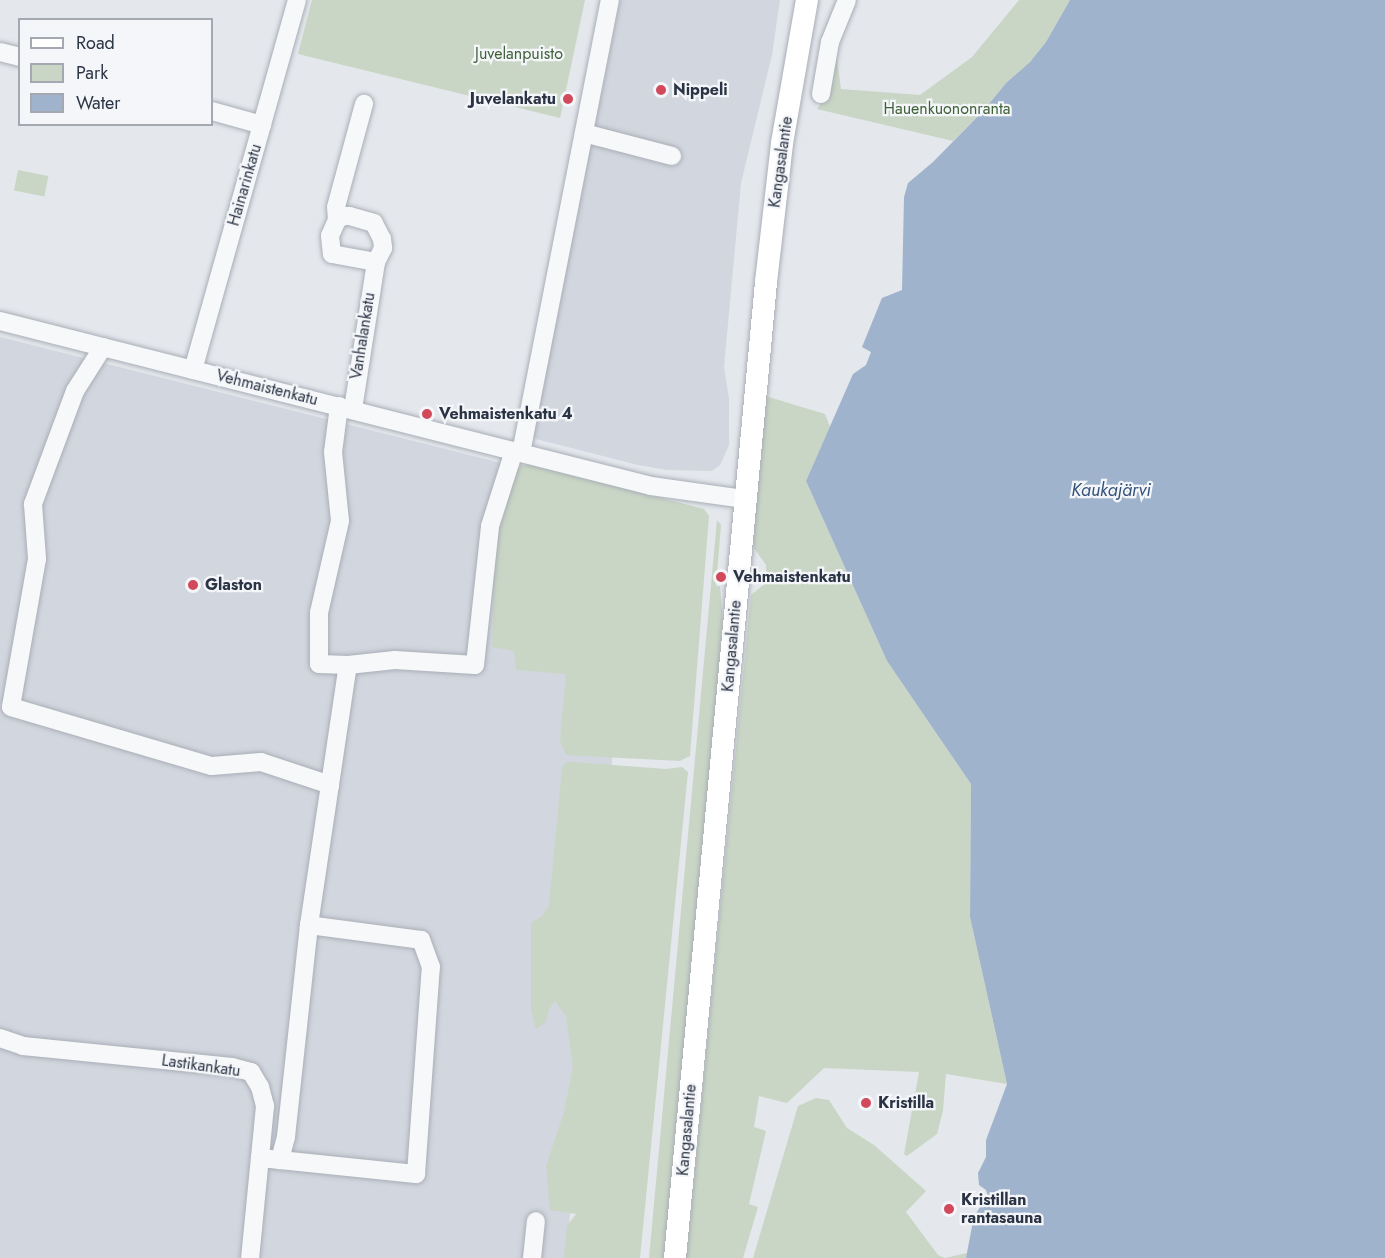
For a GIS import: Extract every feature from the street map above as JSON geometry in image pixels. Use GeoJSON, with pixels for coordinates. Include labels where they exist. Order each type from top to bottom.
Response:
{"type":"FeatureCollection","features":[{"type":"Feature","properties":{"kind":"main road","name":"Kangasalantie"},"geometry":{"type":"LineString","coordinates":[[675,1258],[745,499],[779,169],[807,0]]}},
{"type":"Feature","properties":{"kind":"street","name":"Hainarinkatu"},"geometry":{"type":"LineString","coordinates":[[193,370],[297,0]]}},
{"type":"Feature","properties":{"kind":"street"},"geometry":{"type":"LineString","coordinates":[[280,1160],[286,1137],[309,925],[348,665],[395,660],[475,664],[490,526],[517,452],[610,0]]}},
{"type":"Feature","properties":{"kind":"street"},"geometry":{"type":"LineString","coordinates":[[821,94],[830,42],[848,0]]}},
{"type":"Feature","properties":{"kind":"street"},"geometry":{"type":"LineString","coordinates":[[0,52],[18,56]]}},
{"type":"Feature","properties":{"kind":"street"},"geometry":{"type":"LineString","coordinates":[[364,104],[336,207],[337,220],[330,236],[332,254],[376,262]]}},
{"type":"Feature","properties":{"kind":"street"},"geometry":{"type":"LineString","coordinates":[[213,111],[262,125]]}},
{"type":"Feature","properties":{"kind":"street"},"geometry":{"type":"LineString","coordinates":[[584,133],[672,156]]}},
{"type":"Feature","properties":{"kind":"street","name":"Vanhalankatu"},"geometry":{"type":"LineString","coordinates":[[337,220],[343,216],[350,216],[374,223],[380,230],[383,248],[376,262],[346,408],[333,452],[340,521],[319,613],[319,664],[348,665]]}},
{"type":"Feature","properties":{"kind":"street","name":"Vehmaistenkatu"},"geometry":{"type":"LineString","coordinates":[[0,321],[651,486],[745,499]]}},
{"type":"Feature","properties":{"kind":"street"},"geometry":{"type":"LineString","coordinates":[[103,347],[75,391],[33,504],[37,559],[10,707],[212,766],[261,762],[330,785]]}},
{"type":"Feature","properties":{"kind":"street"},"geometry":{"type":"LineString","coordinates":[[260,1158],[416,1174],[431,967],[421,940],[309,925]]}},
{"type":"Feature","properties":{"kind":"street","name":"Lastikankatu"},"geometry":{"type":"LineString","coordinates":[[0,1038],[23,1046],[232,1067],[250,1072],[260,1087],[265,1106],[250,1258]]}},
{"type":"Feature","properties":{"kind":"street"},"geometry":{"type":"LineString","coordinates":[[532,1258],[536,1221]]}},
{"type":"Feature","properties":{"kind":"shaded area"},"geometry":{"type":"Polygon","coordinates":[[[620,0],[780,0],[772,55],[741,183],[724,367],[729,399],[729,445],[720,465],[712,471],[667,470],[638,465],[532,438],[620,0]]]}},
{"type":"Feature","properties":{"kind":"shaded area"},"geometry":{"type":"Polygon","coordinates":[[[0,337],[489,460],[578,486],[630,566],[566,1258],[0,1258],[0,337]]]}},
{"type":"Feature","properties":{"kind":"green space","name":"Juvelanpuisto"},"geometry":{"type":"Polygon","coordinates":[[[312,0],[585,0],[560,118],[298,54],[312,0]]]}},
{"type":"Feature","properties":{"kind":"green space","name":"Hauenkuononranta"},"geometry":{"type":"Polygon","coordinates":[[[1019,0],[1070,0],[1046,42],[1030,62],[1006,83],[984,110],[953,141],[817,109],[831,89],[836,51],[841,89],[920,95],[972,57],[1019,0]]]}},
{"type":"Feature","properties":{"kind":"green space"},"geometry":{"type":"Polygon","coordinates":[[[18,170],[48,176],[44,197],[14,191],[18,170]]]}},
{"type":"Feature","properties":{"kind":"green space"},"geometry":{"type":"Polygon","coordinates":[[[762,395],[825,414],[830,427],[806,481],[887,661],[971,784],[970,917],[1007,1084],[946,1074],[943,1111],[937,1134],[907,1156],[904,1154],[919,1072],[824,1068],[787,1103],[759,1096],[754,1127],[766,1131],[749,1204],[758,1207],[743,1258],[686,1258],[751,595],[766,583],[766,565],[751,544],[762,395]]]}},
{"type":"Feature","properties":{"kind":"green space"},"geometry":{"type":"Polygon","coordinates":[[[530,464],[704,509],[709,516],[690,756],[680,761],[566,755],[560,741],[566,674],[516,670],[514,651],[492,647],[495,540],[511,482],[520,466],[530,464]]]}},
{"type":"Feature","properties":{"kind":"green space"},"geometry":{"type":"Polygon","coordinates":[[[717,520],[721,525],[716,586],[720,586],[723,621],[715,720],[665,1258],[649,1258],[717,520]]]}},
{"type":"Feature","properties":{"kind":"green space"},"geometry":{"type":"Polygon","coordinates":[[[565,763],[666,769],[682,767],[688,772],[640,1258],[564,1258],[567,1226],[576,1214],[550,1210],[546,1166],[564,1112],[573,1067],[566,1016],[555,1001],[549,1009],[546,1022],[536,1029],[531,1009],[531,923],[542,916],[549,906],[562,768],[565,763]]]}},
{"type":"Feature","properties":{"kind":"green space"},"geometry":{"type":"Polygon","coordinates":[[[816,1098],[829,1100],[847,1128],[874,1145],[926,1191],[906,1212],[938,1255],[945,1258],[753,1258],[798,1106],[816,1098]]]}},
{"type":"Feature","properties":{"kind":"green space"},"geometry":{"type":"Polygon","coordinates":[[[967,1253],[966,1258],[945,1258],[967,1253]]]}},
{"type":"Feature","properties":{"kind":"water","name":"Kaukajärvi"},"geometry":{"type":"Polygon","coordinates":[[[1070,0],[1385,0],[1385,1258],[966,1258],[974,1216],[988,1196],[986,1190],[979,1185],[978,1173],[986,1157],[986,1140],[1007,1084],[970,917],[971,784],[887,661],[806,481],[853,374],[866,365],[871,352],[862,347],[882,298],[902,290],[904,197],[908,183],[933,162],[984,110],[1006,83],[1030,62],[1046,42],[1070,0]]]}},
{"type":"Feature","properties":{"kind":"place","name":"Nippeli"},"geometry":{"type":"Point","coordinates":[661,90]}},
{"type":"Feature","properties":{"kind":"place","name":"Juvelankatu"},"geometry":{"type":"Point","coordinates":[568,99]}},
{"type":"Feature","properties":{"kind":"place","name":"Vehmaistenkatu 4"},"geometry":{"type":"Point","coordinates":[427,414]}},
{"type":"Feature","properties":{"kind":"place","name":"Vehmaistenkatu"},"geometry":{"type":"Point","coordinates":[721,577]}},
{"type":"Feature","properties":{"kind":"place","name":"Glaston"},"geometry":{"type":"Point","coordinates":[193,585]}},
{"type":"Feature","properties":{"kind":"place","name":"Kristilla"},"geometry":{"type":"Point","coordinates":[866,1103]}},
{"type":"Feature","properties":{"kind":"place","name":"Kristillan rantasauna"},"geometry":{"type":"Point","coordinates":[949,1209]}}]}
